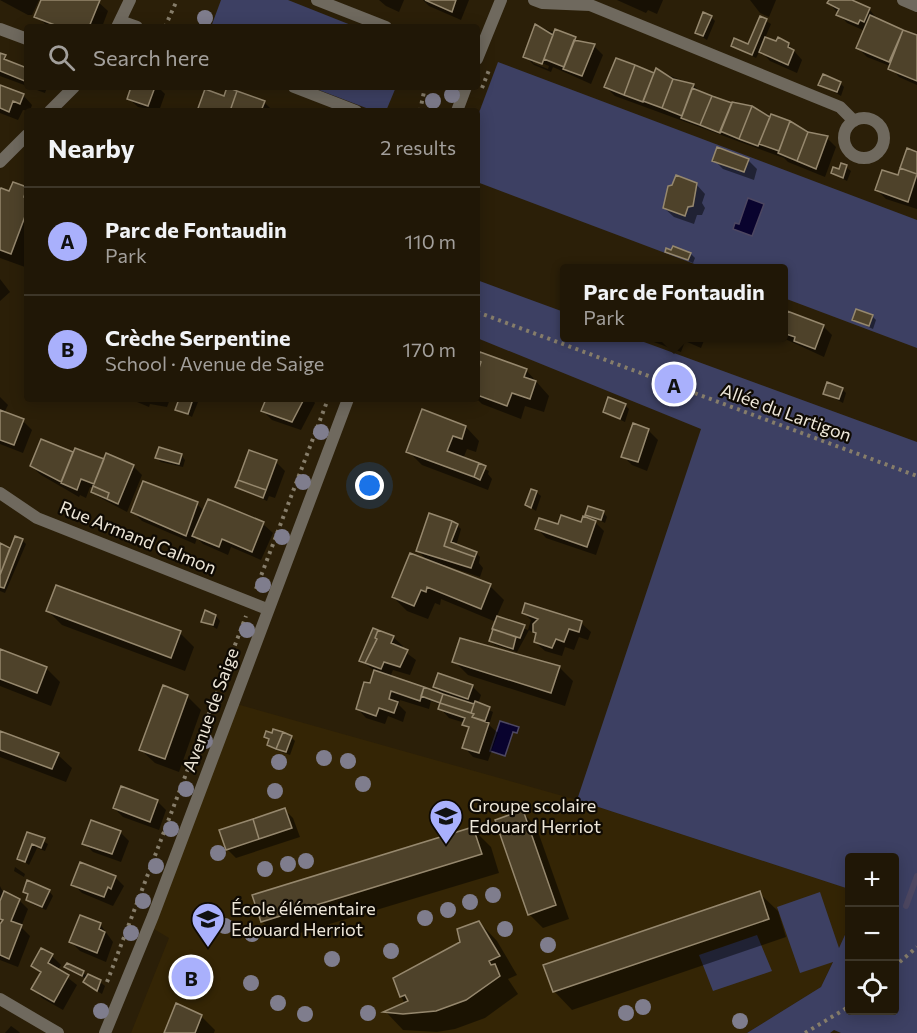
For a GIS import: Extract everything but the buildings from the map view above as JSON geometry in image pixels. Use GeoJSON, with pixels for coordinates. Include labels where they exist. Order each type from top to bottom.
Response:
{"type":"FeatureCollection","features":[{"type":"Feature","properties":{"kind":"street"},"geometry":{"type":"LineString","coordinates":[[118,24],[130,0]]}},
{"type":"Feature","properties":{"kind":"street"},"geometry":{"type":"LineString","coordinates":[[317,0],[378,24]]}},
{"type":"Feature","properties":{"kind":"street"},"geometry":{"type":"LineString","coordinates":[[480,52],[501,0]]}},
{"type":"Feature","properties":{"kind":"street"},"geometry":{"type":"LineString","coordinates":[[534,0],[542,3],[590,5],[840,107],[854,121]]}},
{"type":"Feature","properties":{"kind":"street"},"geometry":{"type":"LineString","coordinates":[[903,0],[917,6]]}},
{"type":"Feature","properties":{"kind":"street"},"geometry":{"type":"LineString","coordinates":[[0,29],[24,38]]}},
{"type":"Feature","properties":{"kind":"street"},"geometry":{"type":"LineString","coordinates":[[53,108],[71,90]]}},
{"type":"Feature","properties":{"kind":"street"},"geometry":{"type":"LineString","coordinates":[[302,90],[348,108]]}},
{"type":"Feature","properties":{"kind":"street"},"geometry":{"type":"LineString","coordinates":[[458,108],[465,90]]}},
{"type":"Feature","properties":{"kind":"street"},"geometry":{"type":"LineString","coordinates":[[0,162],[24,138]]}},
{"type":"Feature","properties":{"kind":"street","name":"Avenue de Saige"},"geometry":{"type":"LineString","coordinates":[[105,1033],[153,916],[347,402]]}},
{"type":"Feature","properties":{"kind":"street","name":"Rue Armand Calmon"},"geometry":{"type":"LineString","coordinates":[[0,494],[37,518],[267,609]]}},
{"type":"Feature","properties":{"kind":"street"},"geometry":{"type":"LineString","coordinates":[[0,999],[58,1033]]}},
{"type":"Feature","properties":{"kind":"path"},"geometry":{"type":"LineString","coordinates":[[166,24],[177,0]]}},
{"type":"Feature","properties":{"kind":"path"},"geometry":{"type":"LineString","coordinates":[[421,108],[424,90]]}},
{"type":"Feature","properties":{"kind":"path","name":"Allée du Lartigon"},"geometry":{"type":"LineString","coordinates":[[480,313],[917,476]]}},
{"type":"Feature","properties":{"kind":"path"},"geometry":{"type":"LineString","coordinates":[[256,591],[327,402]]}},
{"type":"Feature","properties":{"kind":"path"},"geometry":{"type":"LineString","coordinates":[[103,991],[247,614]]}},
{"type":"Feature","properties":{"kind":"path"},"geometry":{"type":"LineString","coordinates":[[899,963],[917,947]]}},
{"type":"Feature","properties":{"kind":"path"},"geometry":{"type":"LineString","coordinates":[[805,1033],[845,1008]]}},
{"type":"Feature","properties":{"kind":"shaded area"},"geometry":{"type":"Polygon","coordinates":[[[221,0],[288,0],[348,24],[212,24],[221,0]]]}},
{"type":"Feature","properties":{"kind":"shaded area"},"geometry":{"type":"Polygon","coordinates":[[[498,62],[917,220],[917,348],[788,300],[788,264],[694,264],[480,183],[480,110],[498,62]]]}},
{"type":"Feature","properties":{"kind":"shaded area"},"geometry":{"type":"Polygon","coordinates":[[[319,90],[395,90],[387,108],[366,108],[319,90]]]}},
{"type":"Feature","properties":{"kind":"shaded area"},"geometry":{"type":"Polygon","coordinates":[[[748,198],[764,204],[752,236],[733,229],[735,223],[739,224],[748,198]]]}},
{"type":"Feature","properties":{"kind":"shaded area"},"geometry":{"type":"Polygon","coordinates":[[[480,281],[560,311],[560,342],[644,342],[917,442],[917,1033],[841,1033],[834,1030],[830,1033],[747,1033],[821,987],[833,962],[800,973],[777,907],[820,892],[839,948],[845,935],[845,1015],[899,1015],[899,853],[845,853],[845,888],[577,800],[701,429],[480,339],[480,281]]]}},
{"type":"Feature","properties":{"kind":"shaded area","name":"Groupe scolaire Edouard Herriot"},"geometry":{"type":"Polygon","coordinates":[[[233,703],[577,800],[845,888],[845,935],[821,987],[747,1033],[131,1033],[169,938],[149,926],[233,703]]]}},
{"type":"Feature","properties":{"kind":"shaded area"},"geometry":{"type":"Polygon","coordinates":[[[500,721],[519,727],[517,733],[513,732],[505,756],[490,751],[500,721]]]}},
{"type":"Feature","properties":{"kind":"shaded area"},"geometry":{"type":"Polygon","coordinates":[[[757,935],[772,971],[713,991],[699,955],[757,935]]]}},
{"type":"Feature","properties":{"kind":"waterway"},"geometry":{"type":"LineString","coordinates":[[906,906],[917,876]]}},
{"type":"Feature","properties":{"kind":"place","name":"Parc de Fontaudin"},"geometry":{"type":"Point","coordinates":[674,384]}},
{"type":"Feature","properties":{"kind":"place","name":"Groupe scolaire Edouard Herriot"},"geometry":{"type":"Point","coordinates":[446,845]}},
{"type":"Feature","properties":{"kind":"place","name":"École élémentaire Edouard Herriot"},"geometry":{"type":"Point","coordinates":[208,948]}},
{"type":"Feature","properties":{"kind":"place","name":"Crèche Serpentine"},"geometry":{"type":"Point","coordinates":[191,977]}}]}
